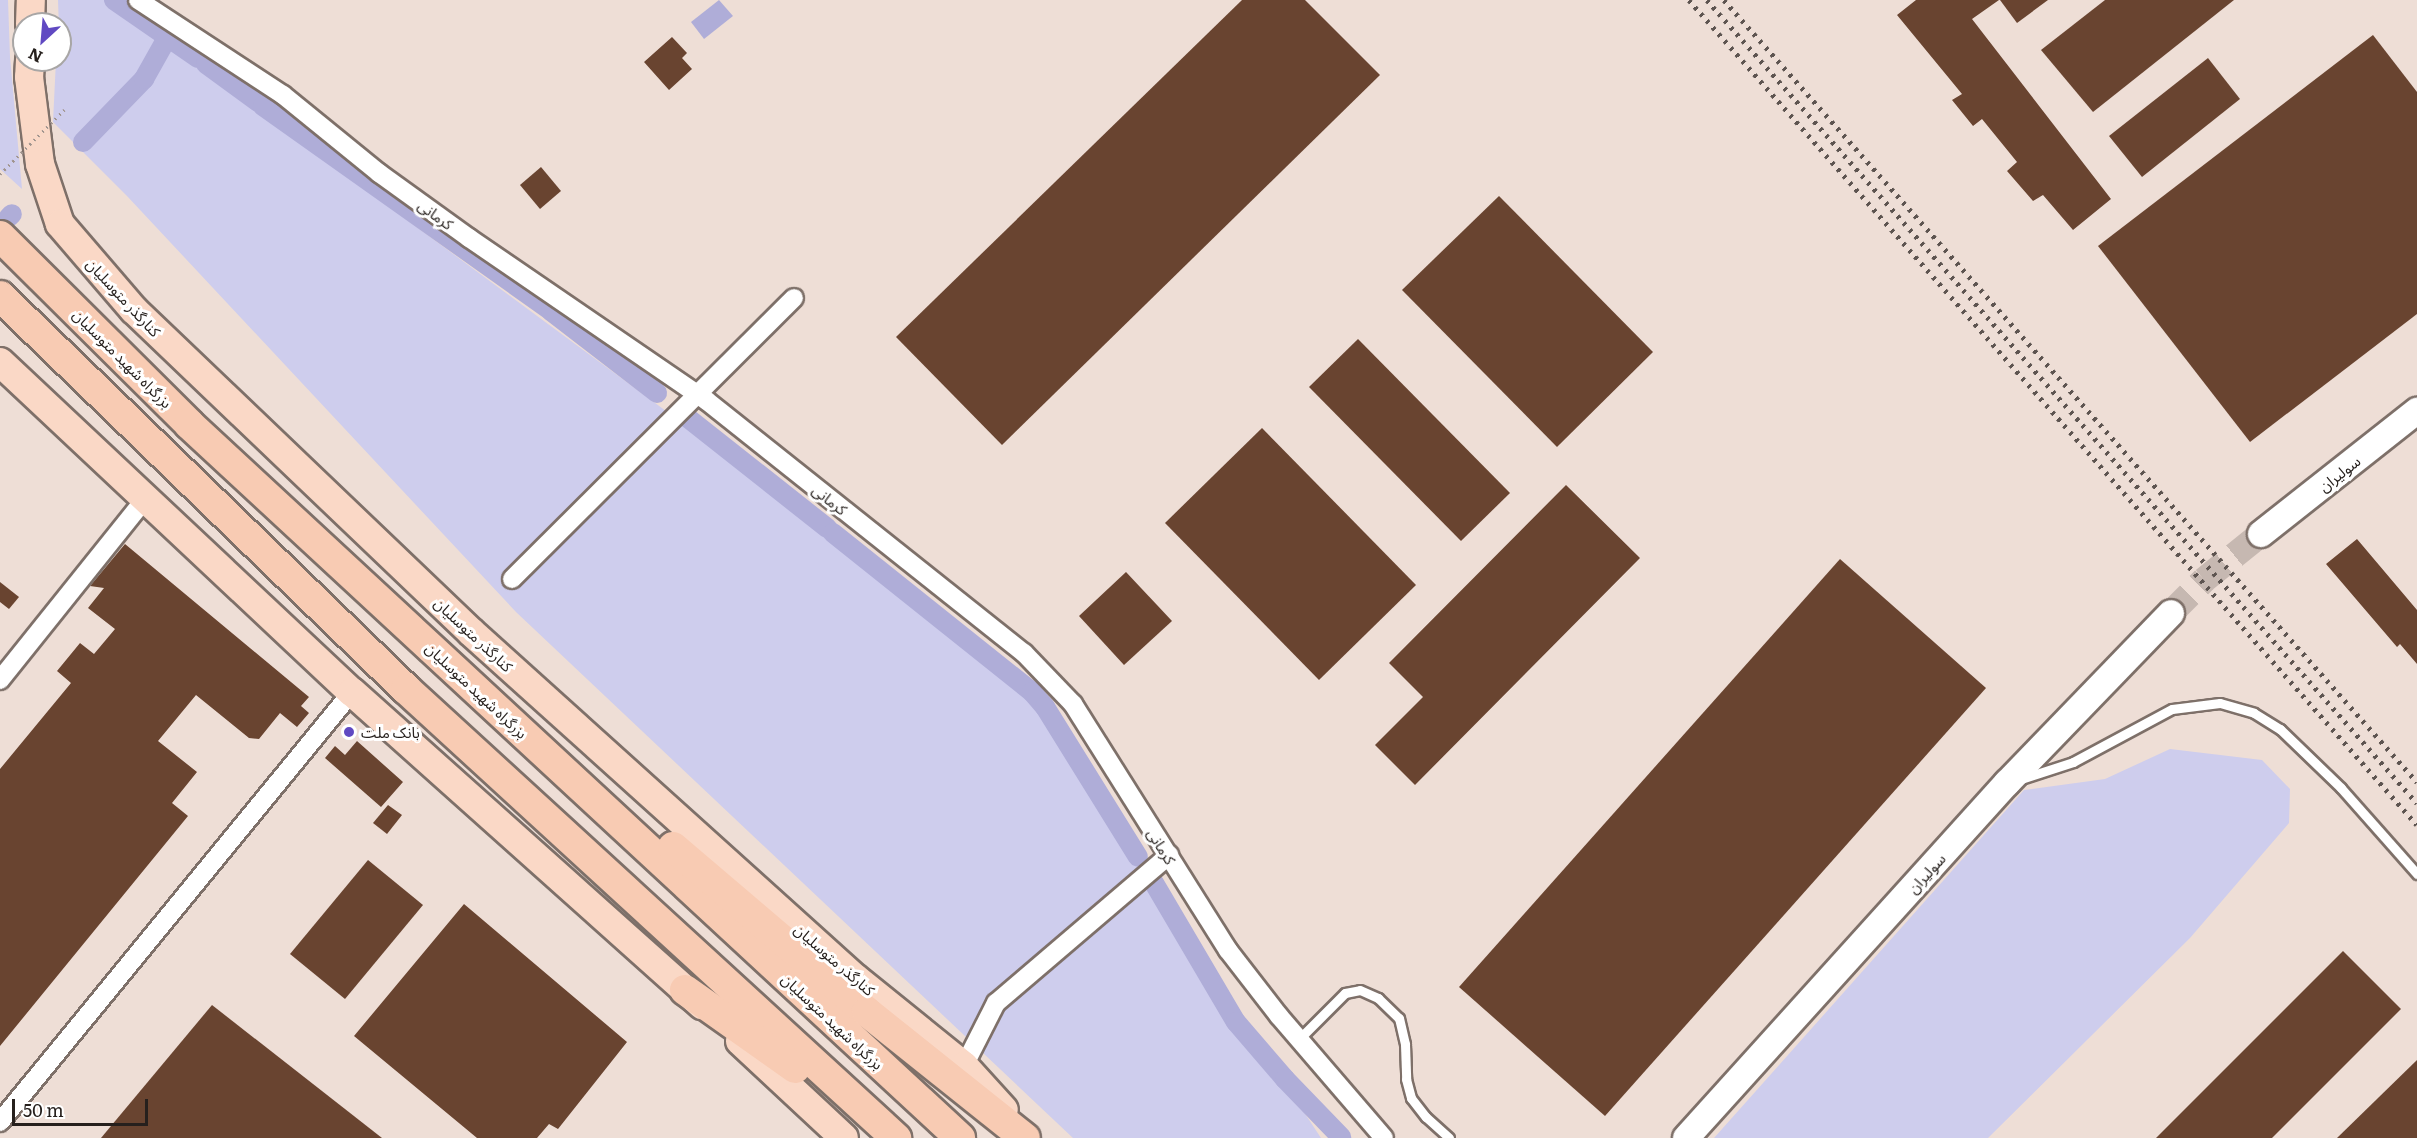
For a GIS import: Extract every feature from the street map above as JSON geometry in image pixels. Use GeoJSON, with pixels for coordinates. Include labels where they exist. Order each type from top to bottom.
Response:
{"type":"FeatureCollection","features":[{"type":"Feature","properties":{"kind":"highway","name":"بزرگراه شهید متوسلیان"},"geometry":{"type":"LineString","coordinates":[[0,236],[189,424],[960,1138]]}},
{"type":"Feature","properties":{"kind":"highway"},"geometry":{"type":"LineString","coordinates":[[0,296],[406,689],[895,1138]]}},
{"type":"Feature","properties":{"kind":"highway"},"geometry":{"type":"LineString","coordinates":[[579,785],[673,846],[867,1012],[1025,1138]]}},
{"type":"Feature","properties":{"kind":"highway"},"geometry":{"type":"LineString","coordinates":[[685,990],[895,1138]]}},
{"type":"Feature","properties":{"kind":"main road","name":"کنارگذر متوسلیان"},"geometry":{"type":"LineString","coordinates":[[31,72],[40,164],[60,224],[134,310],[488,648],[855,978],[964,1066],[1030,1138]]}},
{"type":"Feature","properties":{"kind":"main road"},"geometry":{"type":"LineString","coordinates":[[0,362],[352,692],[685,990],[844,1138]]}},
{"type":"Feature","properties":{"kind":"main road","name":"سولیران"},"geometry":{"type":"LineString","coordinates":[[2261,534],[2417,411]]}},
{"type":"Feature","properties":{"kind":"main road","name":"سولیران"},"geometry":{"type":"LineString","coordinates":[[1686,1138],[2007,783],[2171,613]]}},
{"type":"Feature","properties":{"kind":"street","name":"کرمانی"},"geometry":{"type":"LineString","coordinates":[[138,0],[284,95],[415,199],[697,394],[906,558],[1041,669],[1072,704],[1228,950],[1299,1039],[1384,1138]]}},
{"type":"Feature","properties":{"kind":"street"},"geometry":{"type":"LineString","coordinates":[[512,579],[794,298]]}},
{"type":"Feature","properties":{"kind":"street"},"geometry":{"type":"LineString","coordinates":[[0,680],[144,499]]}},
{"type":"Feature","properties":{"kind":"street"},"geometry":{"type":"LineString","coordinates":[[0,1122],[352,692]]}},
{"type":"Feature","properties":{"kind":"street"},"geometry":{"type":"LineString","coordinates":[[964,1066],[996,1003],[1169,855]]}},
{"type":"Feature","properties":{"kind":"lane"},"geometry":{"type":"LineString","coordinates":[[2007,783],[2073,762],[2172,709],[2220,703],[2254,713],[2280,729],[2341,788],[2417,874]]}},
{"type":"Feature","properties":{"kind":"lane"},"geometry":{"type":"LineString","coordinates":[[1299,1039],[1345,993],[1360,990],[1378,998],[1399,1018],[1405,1044],[1406,1078],[1411,1098],[1426,1117],[1449,1138]]}},
{"type":"Feature","properties":{"kind":"path"},"geometry":{"type":"LineString","coordinates":[[0,174],[63,110]]}},
{"type":"Feature","properties":{"kind":"shaded area"},"geometry":{"type":"Polygon","coordinates":[[[0,0],[8,0],[10,57],[22,189],[0,169],[0,0]]]}},
{"type":"Feature","properties":{"kind":"shaded area"},"geometry":{"type":"Polygon","coordinates":[[[58,0],[109,0],[670,414],[1031,697],[1321,1138],[1073,1138],[516,612],[127,196],[53,122],[55,72],[72,72],[72,12],[58,12],[58,0]]]}},
{"type":"Feature","properties":{"kind":"shaded area"},"geometry":{"type":"Polygon","coordinates":[[[719,0],[733,16],[704,39],[691,22],[719,0]]]}},
{"type":"Feature","properties":{"kind":"shaded area"},"geometry":{"type":"Polygon","coordinates":[[[2170,749],[2262,760],[2290,789],[2289,823],[2190,938],[1988,1138],[1714,1138],[2024,790],[2105,779],[2170,749]]]}},
{"type":"Feature","properties":{"kind":"building"},"geometry":{"type":"Polygon","coordinates":[[[1242,0],[1305,0],[1380,75],[1002,445],[896,337],[1242,0]]]}},
{"type":"Feature","properties":{"kind":"building"},"geometry":{"type":"Polygon","coordinates":[[[1916,0],[1999,0],[1972,19],[2111,199],[2073,230],[2043,195],[2033,201],[2007,171],[2017,162],[1982,119],[1973,126],[1952,100],[1962,94],[1897,15],[1916,0]]]}},
{"type":"Feature","properties":{"kind":"building"},"geometry":{"type":"Polygon","coordinates":[[[2000,0],[2048,0],[2017,23],[2000,0]]]}},
{"type":"Feature","properties":{"kind":"building"},"geometry":{"type":"Polygon","coordinates":[[[2105,0],[2234,0],[2093,112],[2041,50],[2105,0]]]}},
{"type":"Feature","properties":{"kind":"building"},"geometry":{"type":"Polygon","coordinates":[[[2373,35],[2417,92],[2417,314],[2250,442],[2098,246],[2373,35]]]}},
{"type":"Feature","properties":{"kind":"building"},"geometry":{"type":"Polygon","coordinates":[[[672,37],[687,53],[682,58],[692,69],[669,90],[644,62],[672,37]]]}},
{"type":"Feature","properties":{"kind":"building"},"geometry":{"type":"Polygon","coordinates":[[[2208,58],[2240,99],[2142,177],[2109,136],[2208,58]]]}},
{"type":"Feature","properties":{"kind":"building"},"geometry":{"type":"Polygon","coordinates":[[[541,167],[561,191],[540,209],[520,185],[541,167]]]}},
{"type":"Feature","properties":{"kind":"building"},"geometry":{"type":"Polygon","coordinates":[[[1499,196],[1653,352],[1557,447],[1402,290],[1499,196]]]}},
{"type":"Feature","properties":{"kind":"building"},"geometry":{"type":"Polygon","coordinates":[[[1358,339],[1510,493],[1461,541],[1309,387],[1358,339]]]}},
{"type":"Feature","properties":{"kind":"building"},"geometry":{"type":"Polygon","coordinates":[[[1262,428],[1416,585],[1319,680],[1165,523],[1262,428]]]}},
{"type":"Feature","properties":{"kind":"building"},"geometry":{"type":"Polygon","coordinates":[[[1566,485],[1640,558],[1415,785],[1375,745],[1423,697],[1389,663],[1566,485]]]}},
{"type":"Feature","properties":{"kind":"building"},"geometry":{"type":"Polygon","coordinates":[[[2357,539],[2417,610],[2417,664],[2400,644],[2397,647],[2326,564],[2357,539]]]}},
{"type":"Feature","properties":{"kind":"building"},"geometry":{"type":"Polygon","coordinates":[[[125,544],[309,697],[301,706],[309,713],[297,727],[280,713],[259,739],[249,738],[196,695],[158,741],[197,772],[172,803],[188,816],[0,1046],[0,769],[71,683],[57,671],[80,643],[94,654],[115,629],[88,608],[104,588],[90,586],[125,544]]]}},
{"type":"Feature","properties":{"kind":"building"},"geometry":{"type":"Polygon","coordinates":[[[1840,559],[1986,688],[1605,1116],[1459,987],[1840,559]]]}},
{"type":"Feature","properties":{"kind":"building"},"geometry":{"type":"Polygon","coordinates":[[[1126,572],[1172,621],[1124,665],[1079,616],[1126,572]]]}},
{"type":"Feature","properties":{"kind":"building"},"geometry":{"type":"Polygon","coordinates":[[[0,582],[19,597],[9,609],[0,602],[0,582]]]}},
{"type":"Feature","properties":{"kind":"building"},"geometry":{"type":"Polygon","coordinates":[[[357,741],[403,782],[381,807],[325,758],[335,746],[345,755],[357,741]]]}},
{"type":"Feature","properties":{"kind":"building"},"geometry":{"type":"Polygon","coordinates":[[[388,805],[402,815],[387,834],[373,823],[388,805]]]}},
{"type":"Feature","properties":{"kind":"building"},"geometry":{"type":"Polygon","coordinates":[[[368,860],[423,905],[345,999],[290,954],[368,860]]]}},
{"type":"Feature","properties":{"kind":"building"},"geometry":{"type":"Polygon","coordinates":[[[464,904],[627,1042],[558,1129],[549,1124],[537,1138],[477,1138],[354,1036],[464,904]]]}},
{"type":"Feature","properties":{"kind":"building"},"geometry":{"type":"Polygon","coordinates":[[[2343,951],[2401,1009],[2272,1138],[2156,1138],[2343,951]]]}},
{"type":"Feature","properties":{"kind":"building"},"geometry":{"type":"Polygon","coordinates":[[[212,1005],[382,1138],[101,1138],[212,1005]]]}},
{"type":"Feature","properties":{"kind":"building"},"geometry":{"type":"Polygon","coordinates":[[[2417,1060],[2417,1138],[2337,1138],[2417,1060]]]}},
{"type":"Feature","properties":{"kind":"waterway"},"geometry":{"type":"LineString","coordinates":[[114,0],[198,58]]}},
{"type":"Feature","properties":{"kind":"waterway"},"geometry":{"type":"LineString","coordinates":[[83,142],[144,79],[167,38]]}},
{"type":"Feature","properties":{"kind":"waterway"},"geometry":{"type":"LineString","coordinates":[[206,64],[258,102]]}},
{"type":"Feature","properties":{"kind":"waterway"},"geometry":{"type":"LineString","coordinates":[[263,106],[551,311],[657,393]]}},
{"type":"Feature","properties":{"kind":"waterway"},"geometry":{"type":"LineString","coordinates":[[9,217],[12,214]]}},
{"type":"Feature","properties":{"kind":"waterway"},"geometry":{"type":"LineString","coordinates":[[679,411],[827,528]]}},
{"type":"Feature","properties":{"kind":"waterway"},"geometry":{"type":"LineString","coordinates":[[833,533],[1032,692],[1045,707],[1138,857]]}},
{"type":"Feature","properties":{"kind":"waterway"},"geometry":{"type":"LineString","coordinates":[[1154,883],[1236,1022],[1285,1079],[1341,1137]]}},
{"type":"Feature","properties":{"kind":"tunnel"},"geometry":{"type":"LineString","coordinates":[[2171,613],[2204,580],[2261,534]]}},
{"type":"Feature","properties":{"kind":"railway"},"geometry":{"type":"LineString","coordinates":[[1689,0],[2417,825]]}},
{"type":"Feature","properties":{"kind":"railway"},"geometry":{"type":"LineString","coordinates":[[1707,0],[2417,803]]}},
{"type":"Feature","properties":{"kind":"railway"},"geometry":{"type":"LineString","coordinates":[[1724,0],[2417,782]]}},
{"type":"Feature","properties":{"kind":"place","name":"بانک ملت"},"geometry":{"type":"Point","coordinates":[349,732]}}]}
